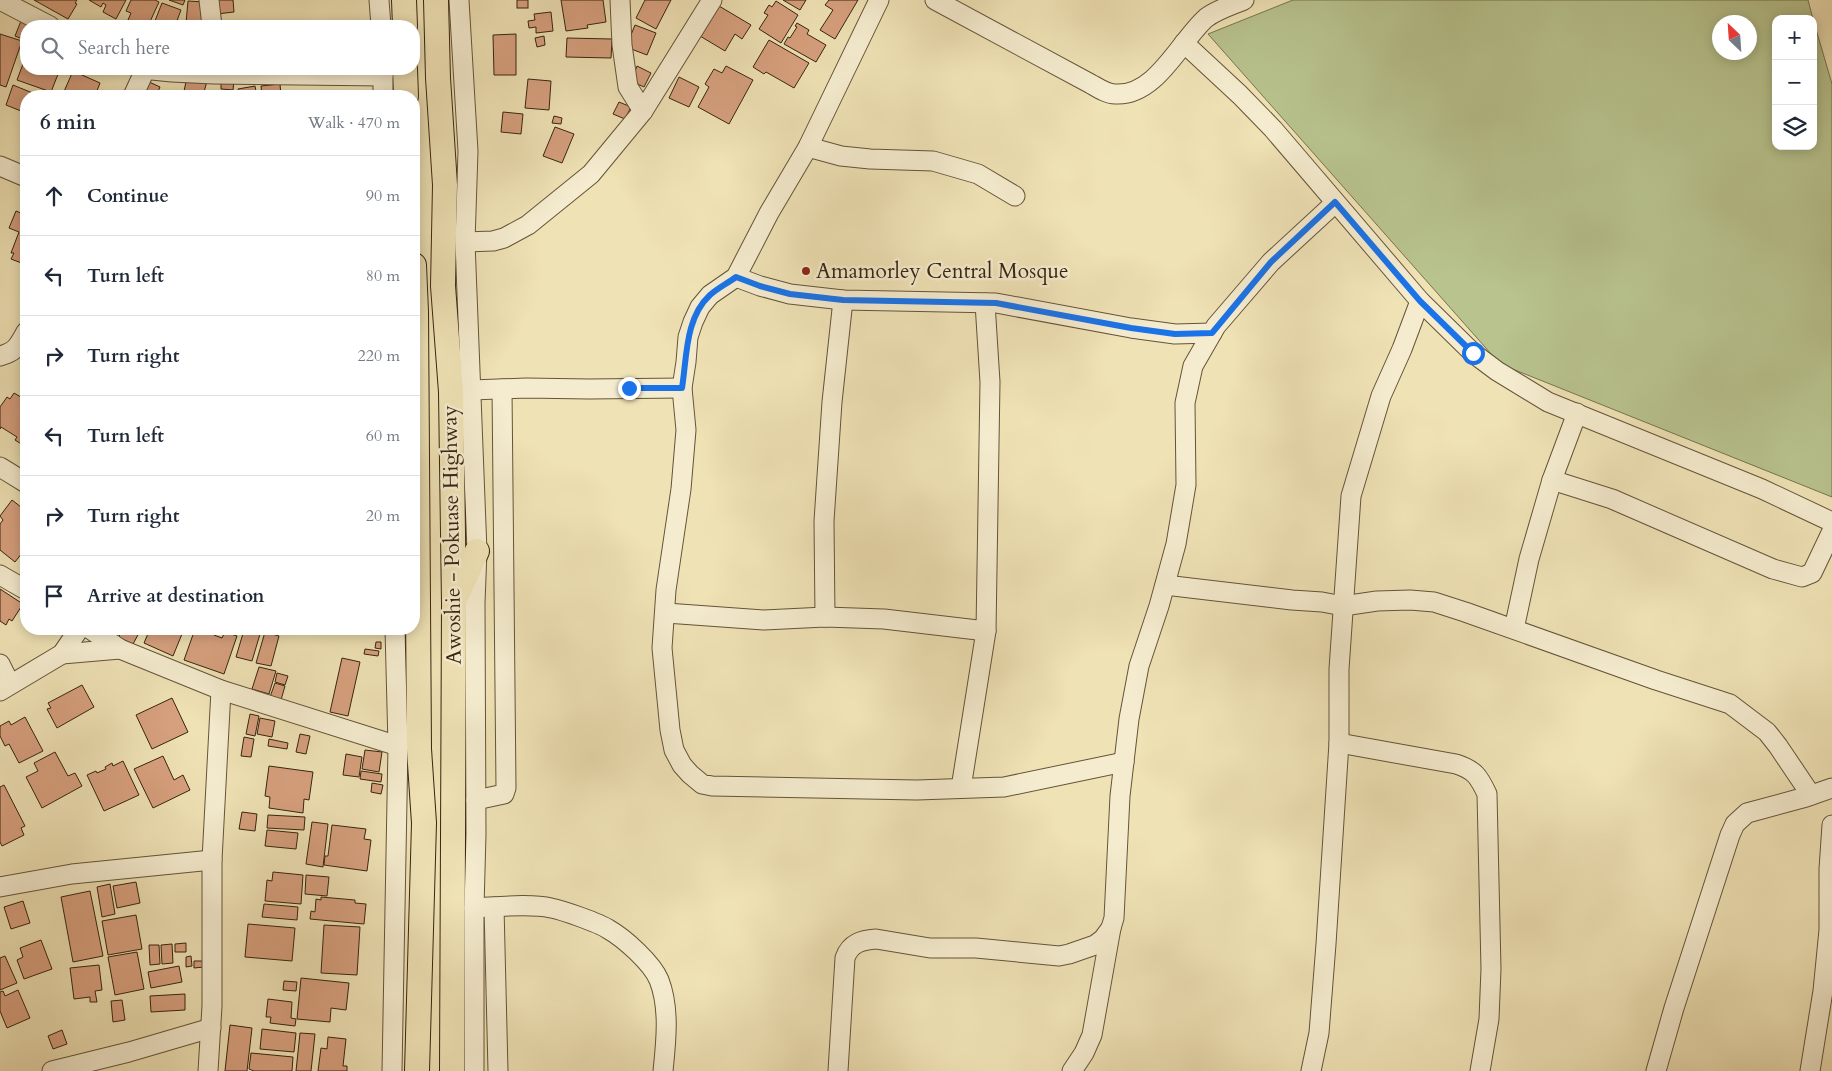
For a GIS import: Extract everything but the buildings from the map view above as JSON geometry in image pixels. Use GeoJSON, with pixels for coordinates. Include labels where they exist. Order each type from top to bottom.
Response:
{"type":"FeatureCollection","features":[{"type":"Feature","properties":{"kind":"main road"},"geometry":{"type":"LineString","coordinates":[[404,0],[404,20]]}},
{"type":"Feature","properties":{"kind":"main road","name":"Awoshie - Pokuase Highway"},"geometry":{"type":"LineString","coordinates":[[436,0],[438,78],[445,185],[443,286],[451,392],[454,604],[452,1066]]}},
{"type":"Feature","properties":{"kind":"main road"},"geometry":{"type":"LineString","coordinates":[[393,75],[402,90]]}},
{"type":"Feature","properties":{"kind":"main road"},"geometry":{"type":"LineString","coordinates":[[454,604],[478,551]]}},
{"type":"Feature","properties":{"kind":"main road","name":"Awoshie - Pokuase Highway"},"geometry":{"type":"LineString","coordinates":[[417,1064],[424,823],[419,749],[418,635]]}},
{"type":"Feature","properties":{"kind":"main road"},"geometry":{"type":"LineString","coordinates":[[417,1064],[452,1066]]}},
{"type":"Feature","properties":{"kind":"street"},"geometry":{"type":"LineString","coordinates":[[0,0],[38,20]]}},
{"type":"Feature","properties":{"kind":"street"},"geometry":{"type":"LineString","coordinates":[[209,0],[211,20]]}},
{"type":"Feature","properties":{"kind":"street"},"geometry":{"type":"LineString","coordinates":[[379,0],[381,20]]}},
{"type":"Feature","properties":{"kind":"street"},"geometry":{"type":"LineString","coordinates":[[459,0],[468,151],[465,242],[478,551],[475,603],[474,1071]]}},
{"type":"Feature","properties":{"kind":"street"},"geometry":{"type":"LineString","coordinates":[[620,0],[622,45],[628,87],[643,110]]}},
{"type":"Feature","properties":{"kind":"street"},"geometry":{"type":"LineString","coordinates":[[465,242],[492,241],[504,238],[528,225],[591,174],[643,110],[712,0]]}},
{"type":"Feature","properties":{"kind":"street"},"geometry":{"type":"LineString","coordinates":[[879,0],[808,147],[769,213],[736,277],[710,295],[700,307],[692,322],[688,337],[682,388],[686,430],[682,489],[666,590],[666,613],[662,648],[670,730],[674,750],[682,765],[702,784],[712,786],[916,790],[1004,787],[1124,762]]}},
{"type":"Feature","properties":{"kind":"street"},"geometry":{"type":"LineString","coordinates":[[935,0],[1104,91],[1115,94],[1137,90],[1149,83],[1208,17],[1244,0]]}},
{"type":"Feature","properties":{"kind":"street"},"geometry":{"type":"LineString","coordinates":[[1184,43],[1240,95],[1273,129],[1420,301],[1473,353],[1497,371],[1548,402],[1762,489],[1832,522]]}},
{"type":"Feature","properties":{"kind":"street"},"geometry":{"type":"LineString","coordinates":[[135,90],[142,75]]}},
{"type":"Feature","properties":{"kind":"street"},"geometry":{"type":"LineString","coordinates":[[385,90],[389,75]]}},
{"type":"Feature","properties":{"kind":"street"},"geometry":{"type":"LineString","coordinates":[[808,147],[841,156],[933,161],[978,174],[1015,196]]}},
{"type":"Feature","properties":{"kind":"street"},"geometry":{"type":"LineString","coordinates":[[0,166],[20,174]]}},
{"type":"Feature","properties":{"kind":"street"},"geometry":{"type":"LineString","coordinates":[[1072,1071],[1084,1053],[1092,1035],[1116,903],[1120,796],[1129,719],[1140,666],[1176,544],[1186,485],[1185,403],[1192,366],[1212,333],[1271,262],[1335,202]]}},
{"type":"Feature","properties":{"kind":"street"},"geometry":{"type":"LineString","coordinates":[[736,277],[790,294],[843,300],[986,303],[1030,308],[1157,332],[1175,334],[1212,333]]}},
{"type":"Feature","properties":{"kind":"street"},"geometry":{"type":"LineString","coordinates":[[825,617],[824,521],[832,402],[843,300]]}},
{"type":"Feature","properties":{"kind":"street"},"geometry":{"type":"LineString","coordinates":[[1311,1071],[1319,1034],[1339,743],[1339,669],[1351,496],[1381,396],[1402,349],[1420,301]]}},
{"type":"Feature","properties":{"kind":"street"},"geometry":{"type":"LineString","coordinates":[[961,788],[986,631],[990,382],[986,303]]}},
{"type":"Feature","properties":{"kind":"street"},"geometry":{"type":"LineString","coordinates":[[0,356],[11,353],[20,343]]}},
{"type":"Feature","properties":{"kind":"street"},"geometry":{"type":"LineString","coordinates":[[472,390],[682,388]]}},
{"type":"Feature","properties":{"kind":"street"},"geometry":{"type":"LineString","coordinates":[[476,800],[504,794],[506,788],[502,389]]}},
{"type":"Feature","properties":{"kind":"street"},"geometry":{"type":"LineString","coordinates":[[1514,629],[1529,559],[1552,480],[1577,413]]}},
{"type":"Feature","properties":{"kind":"street"},"geometry":{"type":"LineString","coordinates":[[0,467],[20,479]]}},
{"type":"Feature","properties":{"kind":"street"},"geometry":{"type":"LineString","coordinates":[[1552,480],[1612,499],[1734,553],[1802,577],[1812,574],[1832,531]]}},
{"type":"Feature","properties":{"kind":"street"},"geometry":{"type":"LineString","coordinates":[[0,575],[20,587]]}},
{"type":"Feature","properties":{"kind":"street"},"geometry":{"type":"LineString","coordinates":[[1165,584],[1343,606],[1377,601],[1410,600],[1434,602],[1730,704],[1767,732],[1811,795]]}},
{"type":"Feature","properties":{"kind":"street"},"geometry":{"type":"LineString","coordinates":[[666,613],[764,620],[825,617],[884,620],[986,631]]}},
{"type":"Feature","properties":{"kind":"street"},"geometry":{"type":"LineString","coordinates":[[62,654],[75,635]]}},
{"type":"Feature","properties":{"kind":"street"},"geometry":{"type":"LineString","coordinates":[[99,635],[120,649],[221,690],[398,746]]}},
{"type":"Feature","properties":{"kind":"street"},"geometry":{"type":"LineString","coordinates":[[392,1071],[398,746],[395,635]]}},
{"type":"Feature","properties":{"kind":"street"},"geometry":{"type":"LineString","coordinates":[[0,664],[5,687],[62,654],[120,649]]}},
{"type":"Feature","properties":{"kind":"street"},"geometry":{"type":"LineString","coordinates":[[208,1071],[211,1028],[212,860],[221,690]]}},
{"type":"Feature","properties":{"kind":"street"},"geometry":{"type":"LineString","coordinates":[[1339,743],[1456,764],[1470,769],[1480,780],[1487,794],[1491,969],[1489,1019],[1480,1071]]}},
{"type":"Feature","properties":{"kind":"street"},"geometry":{"type":"LineString","coordinates":[[1656,1071],[1680,990],[1735,824],[1747,813],[1832,788]]}},
{"type":"Feature","properties":{"kind":"street"},"geometry":{"type":"LineString","coordinates":[[1810,1071],[1823,991],[1827,947],[1828,869],[1832,825]]}},
{"type":"Feature","properties":{"kind":"street"},"geometry":{"type":"LineString","coordinates":[[0,887],[72,874],[212,860]]}},
{"type":"Feature","properties":{"kind":"street"},"geometry":{"type":"LineString","coordinates":[[494,907],[498,1071]]}},
{"type":"Feature","properties":{"kind":"street"},"geometry":{"type":"LineString","coordinates":[[474,908],[550,908],[607,928],[630,945],[659,979],[665,1007],[663,1071]]}},
{"type":"Feature","properties":{"kind":"street"},"geometry":{"type":"LineString","coordinates":[[838,1071],[845,958],[847,951],[853,945],[867,939],[876,939],[930,948],[976,948],[1059,956],[1094,945],[1103,939],[1111,928]]}},
{"type":"Feature","properties":{"kind":"street"},"geometry":{"type":"LineString","coordinates":[[474,972],[495,972]]}},
{"type":"Feature","properties":{"kind":"street"},"geometry":{"type":"LineString","coordinates":[[52,1071],[129,1052],[211,1028]]}},
{"type":"Feature","properties":{"kind":"green space"},"geometry":{"type":"Polygon","coordinates":[[[1293,0],[1808,0],[1812,15],[1772,15],[1772,150],[1817,150],[1817,33],[1832,84],[1832,497],[1500,364],[1208,34],[1293,0]]]}},
{"type":"Feature","properties":{"kind":"place","name":"Amamorley Central Mosque"},"geometry":{"type":"Point","coordinates":[806,271]}},
{"type":"Feature","properties":{"kind":"route"},"geometry":{"type":"LineString","coordinates":[[629,388],[682,388],[688,337],[692,322],[700,307],[710,295],[736,277],[790,294],[843,300],[996,303],[1131,328],[1175,334],[1212,333],[1271,262],[1335,202],[1420,301],[1473,353]]}}]}
